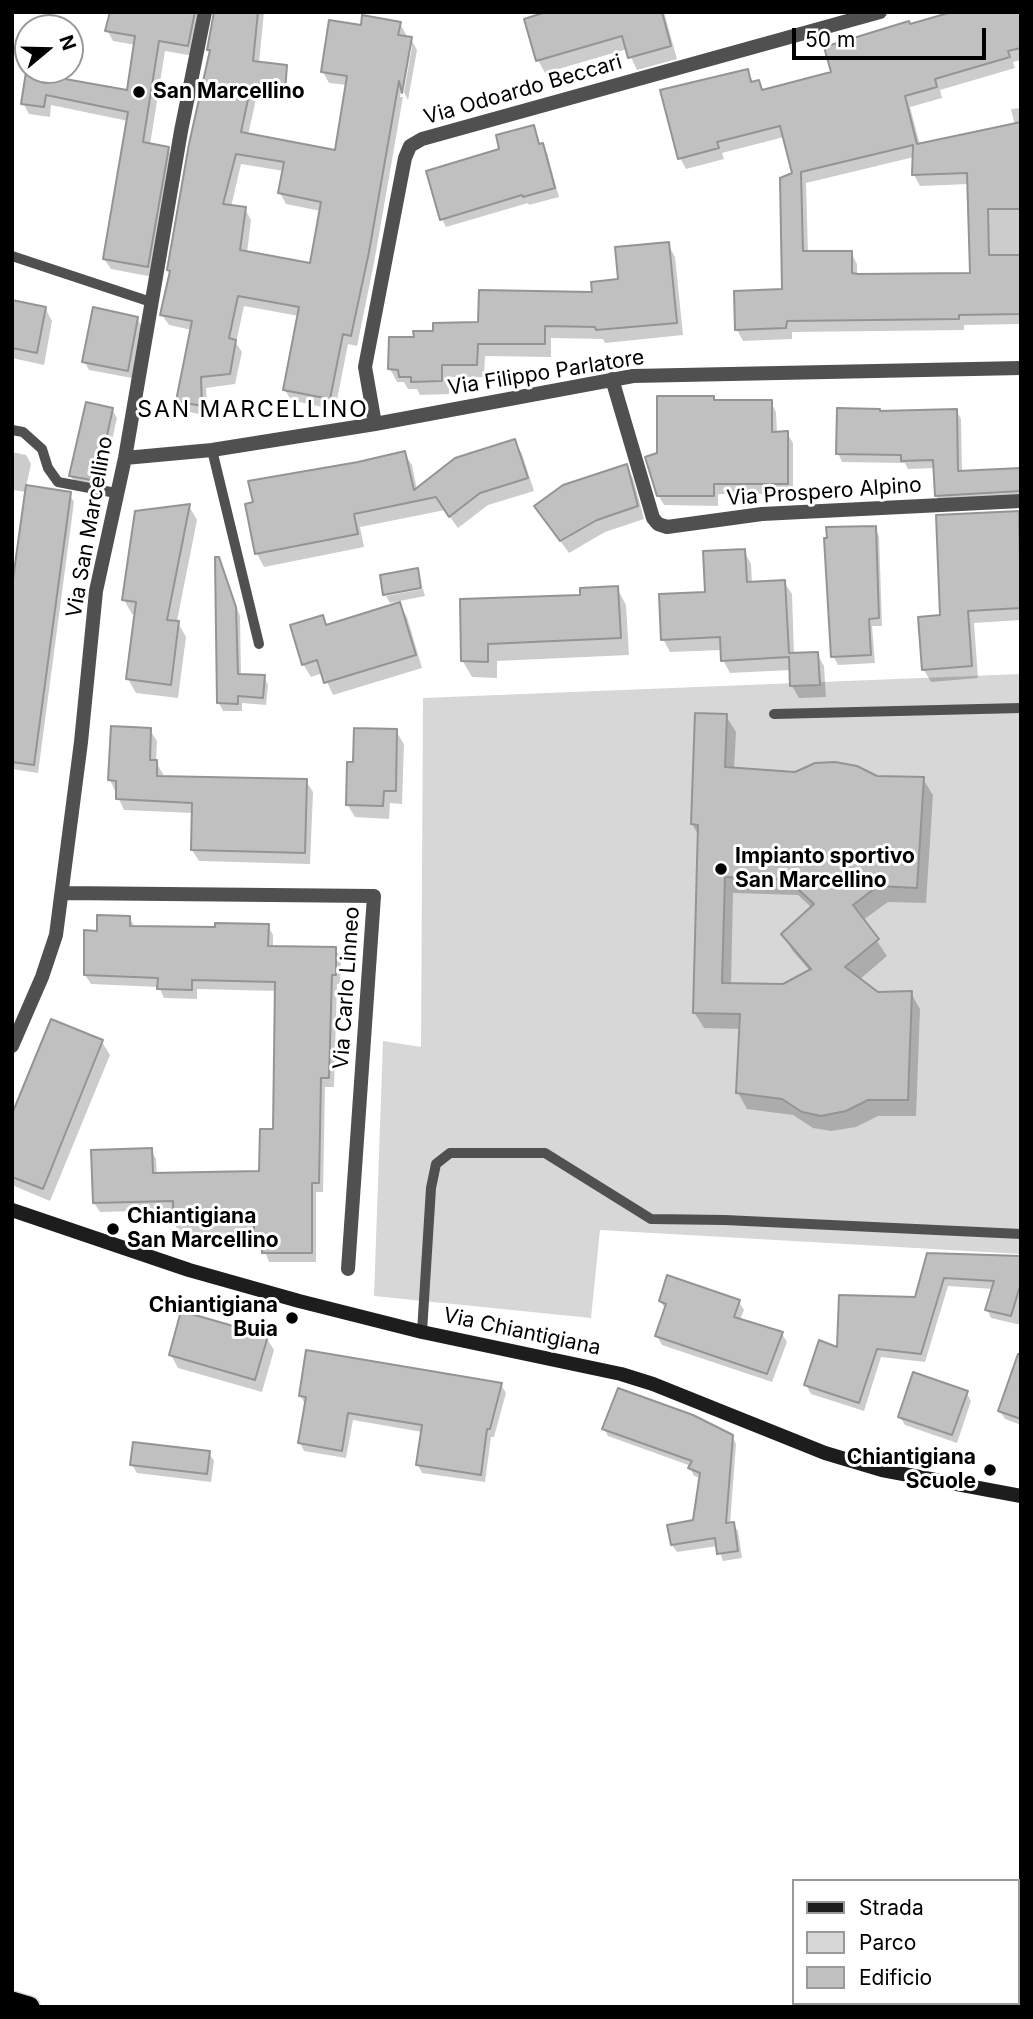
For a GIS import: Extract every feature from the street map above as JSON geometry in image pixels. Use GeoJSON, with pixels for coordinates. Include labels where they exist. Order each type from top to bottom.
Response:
{"type":"FeatureCollection","features":[{"type":"Feature","properties":{"kind":"highway"},"geometry":{"type":"LineString","coordinates":[[12,2001],[29,2007]]}},
{"type":"Feature","properties":{"kind":"street","name":"Via San Marcellino"},"geometry":{"type":"LineString","coordinates":[[12,1046],[42,977],[56,935],[96,591],[125,458],[181,131],[205,12]]}},
{"type":"Feature","properties":{"kind":"street","name":"Via Odoardo Beccari"},"geometry":{"type":"LineString","coordinates":[[375,424],[365,367],[405,158],[410,146],[422,139],[880,12]]}},
{"type":"Feature","properties":{"kind":"street","name":"Via Filippo Parlatore"},"geometry":{"type":"LineString","coordinates":[[125,458],[212,450],[375,424],[633,376],[1021,368]]}},
{"type":"Feature","properties":{"kind":"street","name":"Via Prospero Alpino"},"geometry":{"type":"LineString","coordinates":[[612,379],[653,518],[658,524],[667,527],[762,514],[1021,501]]}},
{"type":"Feature","properties":{"kind":"street","name":"Via Carlo Linneo"},"geometry":{"type":"LineString","coordinates":[[62,893],[374,896],[348,1269]]}},
{"type":"Feature","properties":{"kind":"street","name":"Via Chiantigiana"},"geometry":{"type":"LineString","coordinates":[[12,1210],[189,1270],[422,1332],[621,1374],[653,1384],[825,1453],[882,1470],[1021,1496]]}},
{"type":"Feature","properties":{"kind":"lane"},"geometry":{"type":"LineString","coordinates":[[12,256],[151,302]]}},
{"type":"Feature","properties":{"kind":"lane"},"geometry":{"type":"LineString","coordinates":[[12,430],[23,432],[42,449],[48,468],[58,482],[116,493]]}},
{"type":"Feature","properties":{"kind":"lane"},"geometry":{"type":"LineString","coordinates":[[212,450],[259,644]]}},
{"type":"Feature","properties":{"kind":"lane"},"geometry":{"type":"LineString","coordinates":[[774,714],[1021,708]]}},
{"type":"Feature","properties":{"kind":"lane"},"geometry":{"type":"LineString","coordinates":[[422,1332],[432,1188],[436,1164],[450,1153],[545,1153],[651,1219],[1021,1234]]}},
{"type":"Feature","properties":{"kind":"green space","name":"Impianto sportivo San Marcellino"},"geometry":{"type":"Polygon","coordinates":[[[1021,674],[1021,1254],[600,1230],[591,1318],[374,1296],[383,1041],[421,1047],[423,698],[1021,674]]]}},
{"type":"Feature","properties":{"kind":"building"},"geometry":{"type":"Polygon","coordinates":[[[110,12],[195,12],[188,46],[159,41],[143,142],[169,147],[148,267],[103,259],[128,112],[46,95],[44,107],[21,104],[24,84],[84,82],[127,90],[135,36],[105,31],[110,12]]]}},
{"type":"Feature","properties":{"kind":"building"},"geometry":{"type":"Polygon","coordinates":[[[214,12],[258,12],[253,61],[287,65],[285,92],[250,90],[241,132],[335,150],[347,76],[321,72],[329,20],[361,25],[362,15],[401,22],[398,35],[412,37],[402,93],[399,81],[369,252],[351,336],[343,334],[330,399],[283,390],[299,307],[238,296],[229,338],[236,340],[230,374],[201,377],[202,406],[176,401],[192,321],[160,315],[170,271],[167,270],[189,144],[210,50],[207,50],[214,12]],[[236,154],[223,204],[246,207],[240,250],[310,263],[321,202],[278,193],[284,162],[236,154]]]}},
{"type":"Feature","properties":{"kind":"building"},"geometry":{"type":"Polygon","coordinates":[[[546,12],[662,12],[671,46],[628,58],[622,36],[536,61],[524,19],[546,12]]]}},
{"type":"Feature","properties":{"kind":"building"},"geometry":{"type":"Polygon","coordinates":[[[952,12],[1021,12],[1021,48],[1008,51],[1010,57],[935,79],[937,87],[905,96],[917,144],[1021,122],[1021,209],[988,209],[989,255],[1021,255],[1021,314],[959,315],[959,319],[787,321],[786,328],[735,330],[734,291],[782,289],[780,178],[792,173],[780,126],[717,142],[719,148],[678,159],[660,90],[748,69],[751,82],[759,80],[762,90],[831,72],[824,47],[909,21],[910,24],[952,12]],[[913,145],[801,172],[803,251],[852,251],[852,273],[858,274],[970,273],[967,173],[912,175],[913,145]]]}},
{"type":"Feature","properties":{"kind":"building"},"geometry":{"type":"Polygon","coordinates":[[[534,125],[539,144],[543,143],[555,188],[523,197],[522,195],[440,220],[426,171],[499,149],[496,135],[534,125]]]}},
{"type":"Feature","properties":{"kind":"building"},"geometry":{"type":"Polygon","coordinates":[[[669,242],[677,323],[596,330],[595,327],[545,326],[545,344],[478,344],[477,365],[442,365],[442,381],[411,382],[411,377],[399,377],[398,370],[388,369],[389,337],[414,337],[413,331],[433,331],[433,323],[478,322],[479,290],[592,292],[591,282],[618,279],[615,247],[669,242]]]}},
{"type":"Feature","properties":{"kind":"building"},"geometry":{"type":"Polygon","coordinates":[[[12,300],[46,307],[37,353],[12,348],[12,300]]]}},
{"type":"Feature","properties":{"kind":"building"},"geometry":{"type":"Polygon","coordinates":[[[93,307],[138,317],[128,371],[82,362],[93,307]]]}},
{"type":"Feature","properties":{"kind":"building"},"geometry":{"type":"Polygon","coordinates":[[[657,396],[772,400],[772,432],[788,431],[788,484],[714,484],[714,496],[657,496],[645,457],[657,453],[657,396]]]}},
{"type":"Feature","properties":{"kind":"building"},"geometry":{"type":"Polygon","coordinates":[[[86,402],[113,408],[97,481],[69,476],[86,402]]]}},
{"type":"Feature","properties":{"kind":"building"},"geometry":{"type":"Polygon","coordinates":[[[837,408],[880,411],[957,409],[958,471],[1021,468],[1021,491],[935,496],[933,460],[901,461],[901,455],[836,454],[837,408]]]}},
{"type":"Feature","properties":{"kind":"building"},"geometry":{"type":"Polygon","coordinates":[[[515,439],[528,478],[480,493],[449,517],[436,497],[354,514],[358,534],[255,554],[245,504],[253,502],[248,481],[405,451],[414,490],[455,458],[515,439]]]}},
{"type":"Feature","properties":{"kind":"building"},"geometry":{"type":"Polygon","coordinates":[[[627,464],[638,506],[597,520],[560,541],[534,506],[563,485],[627,464]]]}},
{"type":"Feature","properties":{"kind":"building"},"geometry":{"type":"Polygon","coordinates":[[[26,485],[71,492],[34,765],[12,762],[12,586],[26,485]]]}},
{"type":"Feature","properties":{"kind":"building"},"geometry":{"type":"Polygon","coordinates":[[[190,504],[167,620],[179,621],[171,685],[126,679],[136,602],[122,600],[135,511],[190,504]]]}},
{"type":"Feature","properties":{"kind":"building"},"geometry":{"type":"Polygon","coordinates":[[[1019,511],[1021,608],[968,611],[972,666],[922,670],[918,617],[940,615],[936,515],[1019,511]]]}},
{"type":"Feature","properties":{"kind":"building"},"geometry":{"type":"Polygon","coordinates":[[[876,526],[879,618],[869,619],[871,655],[831,657],[824,538],[827,538],[826,527],[876,526]]]}},
{"type":"Feature","properties":{"kind":"building"},"geometry":{"type":"Polygon","coordinates":[[[745,549],[747,582],[785,580],[789,653],[818,652],[820,685],[790,686],[789,657],[721,661],[720,637],[661,640],[659,594],[705,592],[703,551],[745,549]]]}},
{"type":"Feature","properties":{"kind":"building"},"geometry":{"type":"Polygon","coordinates":[[[215,557],[219,557],[236,607],[238,674],[265,675],[263,698],[238,696],[238,704],[217,703],[215,557]]]}},
{"type":"Feature","properties":{"kind":"building"},"geometry":{"type":"Polygon","coordinates":[[[418,568],[421,588],[383,595],[380,575],[418,568]]]}},
{"type":"Feature","properties":{"kind":"building"},"geometry":{"type":"Polygon","coordinates":[[[618,586],[621,638],[488,644],[488,662],[461,661],[460,599],[580,595],[580,588],[618,586]]]}},
{"type":"Feature","properties":{"kind":"building"},"geometry":{"type":"Polygon","coordinates":[[[400,602],[416,655],[324,683],[317,660],[302,665],[290,625],[323,615],[326,625],[400,602]]]}},
{"type":"Feature","properties":{"kind":"building"},"geometry":{"type":"Polygon","coordinates":[[[695,713],[727,714],[725,767],[795,772],[815,763],[835,762],[857,766],[877,776],[924,777],[917,888],[878,886],[853,905],[879,939],[845,967],[878,992],[912,991],[908,1100],[868,1100],[846,1111],[821,1116],[802,1112],[782,1099],[736,1093],[740,1014],[693,1013],[698,825],[691,824],[695,713]],[[725,877],[722,983],[783,984],[811,969],[781,934],[814,904],[787,879],[725,877]]]}},
{"type":"Feature","properties":{"kind":"building"},"geometry":{"type":"Polygon","coordinates":[[[111,726],[151,728],[150,760],[157,760],[157,776],[307,779],[305,853],[191,850],[192,803],[116,799],[116,781],[108,780],[111,726]]]}},
{"type":"Feature","properties":{"kind":"building"},"geometry":{"type":"Polygon","coordinates":[[[354,728],[397,729],[396,791],[384,791],[383,806],[346,805],[347,762],[353,762],[354,728]]]}},
{"type":"Feature","properties":{"kind":"building"},"geometry":{"type":"Polygon","coordinates":[[[97,915],[130,916],[130,926],[215,927],[215,923],[269,924],[268,946],[336,947],[336,975],[332,975],[329,1078],[321,1078],[319,1183],[312,1183],[312,1253],[262,1253],[262,1240],[254,1240],[254,1224],[173,1225],[173,1201],[93,1203],[91,1150],[152,1148],[153,1173],[259,1171],[260,1129],[273,1129],[275,982],[192,980],[192,990],[157,989],[158,978],[84,975],[84,930],[97,931],[97,915]]]}},
{"type":"Feature","properties":{"kind":"building"},"geometry":{"type":"Polygon","coordinates":[[[51,1019],[103,1040],[43,1189],[12,1177],[12,1114],[51,1019]]]}},
{"type":"Feature","properties":{"kind":"building"},"geometry":{"type":"Polygon","coordinates":[[[927,1253],[1021,1256],[1021,1283],[1011,1316],[985,1310],[994,1281],[944,1278],[921,1354],[877,1349],[859,1403],[804,1385],[819,1340],[837,1347],[839,1295],[915,1297],[927,1253]]]}},
{"type":"Feature","properties":{"kind":"building"},"geometry":{"type":"Polygon","coordinates":[[[667,1275],[740,1300],[734,1317],[783,1332],[767,1374],[655,1336],[666,1304],[659,1301],[667,1275]]]}},
{"type":"Feature","properties":{"kind":"building"},"geometry":{"type":"Polygon","coordinates":[[[181,1311],[268,1336],[255,1380],[169,1355],[181,1311]]]}},
{"type":"Feature","properties":{"kind":"building"},"geometry":{"type":"Polygon","coordinates":[[[306,1350],[502,1383],[490,1429],[487,1429],[481,1475],[416,1465],[422,1425],[348,1413],[342,1451],[298,1443],[306,1397],[299,1396],[306,1350]]]}},
{"type":"Feature","properties":{"kind":"building"},"geometry":{"type":"Polygon","coordinates":[[[1018,1354],[1021,1355],[1021,1419],[998,1411],[1018,1354]]]}},
{"type":"Feature","properties":{"kind":"building"},"geometry":{"type":"Polygon","coordinates":[[[913,1372],[968,1391],[952,1435],[898,1417],[913,1372]]]}},
{"type":"Feature","properties":{"kind":"building"},"geometry":{"type":"Polygon","coordinates":[[[618,1388],[693,1415],[733,1435],[726,1523],[734,1522],[738,1551],[717,1554],[715,1538],[671,1545],[667,1525],[693,1520],[700,1473],[688,1468],[692,1461],[602,1429],[618,1388]]]}},
{"type":"Feature","properties":{"kind":"building"},"geometry":{"type":"Polygon","coordinates":[[[133,1442],[210,1451],[207,1474],[130,1465],[133,1442]]]}},
{"type":"Feature","properties":{"kind":"place","name":"San Marcellino"},"geometry":{"type":"Point","coordinates":[139,92]}},
{"type":"Feature","properties":{"kind":"place","name":"Impianto sportivo San Marcellino"},"geometry":{"type":"Point","coordinates":[721,869]}},
{"type":"Feature","properties":{"kind":"place","name":"Chiantigiana San Marcellino"},"geometry":{"type":"Point","coordinates":[113,1229]}},
{"type":"Feature","properties":{"kind":"place","name":"Chiantigiana Buia"},"geometry":{"type":"Point","coordinates":[292,1318]}},
{"type":"Feature","properties":{"kind":"place","name":"Chiantigiana Scuole"},"geometry":{"type":"Point","coordinates":[990,1470]}},
{"type":"Feature","properties":{"kind":"district","name":"SAN MARCELLINO"},"geometry":{"type":"Point","coordinates":[253,410]}}]}
